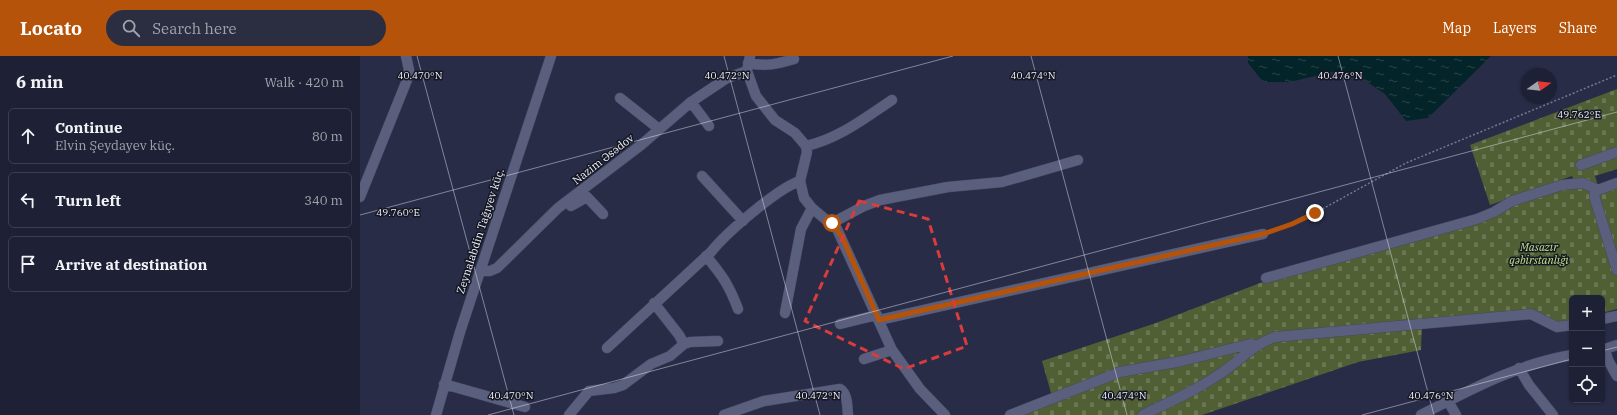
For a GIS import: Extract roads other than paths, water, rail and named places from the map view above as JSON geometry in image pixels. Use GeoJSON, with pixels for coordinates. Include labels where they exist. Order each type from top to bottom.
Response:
{"type":"FeatureCollection","features":[{"type":"Feature","properties":{"kind":"street"},"geometry":{"type":"LineString","coordinates":[[360,197],[408,80],[409,70],[406,56]]}},
{"type":"Feature","properties":{"kind":"street","name":"Zeynalabdin Tağıyev küç."},"geometry":{"type":"LineString","coordinates":[[436,415],[444,384],[480,271],[551,56]]}},
{"type":"Feature","properties":{"kind":"street"},"geometry":{"type":"LineString","coordinates":[[794,59],[773,66],[761,66],[750,61],[750,84],[764,108],[776,120],[795,133],[806,146],[807,152],[800,181],[804,198],[812,208],[832,223],[842,237],[892,350],[920,389],[945,415]]}},
{"type":"Feature","properties":{"kind":"street","name":"Nazim Əsədov"},"geometry":{"type":"LineString","coordinates":[[480,271],[497,268],[558,208],[599,179],[691,102],[750,61]]}},
{"type":"Feature","properties":{"kind":"street"},"geometry":{"type":"LineString","coordinates":[[620,98],[659,128]]}},
{"type":"Feature","properties":{"kind":"street"},"geometry":{"type":"LineString","coordinates":[[806,146],[819,143],[844,132],[892,100]]}},
{"type":"Feature","properties":{"kind":"street"},"geometry":{"type":"LineString","coordinates":[[691,102],[709,126]]}},
{"type":"Feature","properties":{"kind":"street"},"geometry":{"type":"LineString","coordinates":[[1581,166],[1617,152]]}},
{"type":"Feature","properties":{"kind":"street"},"geometry":{"type":"LineString","coordinates":[[832,223],[864,206],[880,200],[948,187],[1002,182],[1078,160]]}},
{"type":"Feature","properties":{"kind":"street"},"geometry":{"type":"LineString","coordinates":[[702,176],[743,221]]}},
{"type":"Feature","properties":{"kind":"street"},"geometry":{"type":"LineString","coordinates":[[607,348],[706,256],[724,236],[788,186],[800,181]]}},
{"type":"Feature","properties":{"kind":"street"},"geometry":{"type":"LineString","coordinates":[[1266,278],[1478,219],[1494,212],[1512,201],[1562,185],[1583,183],[1598,190],[1617,183]]}},
{"type":"Feature","properties":{"kind":"street"},"geometry":{"type":"LineString","coordinates":[[1594,189],[1595,199],[1617,270]]}},
{"type":"Feature","properties":{"kind":"street"},"geometry":{"type":"LineString","coordinates":[[558,208],[569,207],[587,197],[604,214]]}},
{"type":"Feature","properties":{"kind":"street"},"geometry":{"type":"LineString","coordinates":[[785,314],[800,229],[812,208]]}},
{"type":"Feature","properties":{"kind":"street"},"geometry":{"type":"LineString","coordinates":[[840,324],[1263,234]]}},
{"type":"Feature","properties":{"kind":"street"},"geometry":{"type":"LineString","coordinates":[[706,256],[730,287],[738,309]]}},
{"type":"Feature","properties":{"kind":"street"},"geometry":{"type":"LineString","coordinates":[[654,303],[679,335],[684,344]]}},
{"type":"Feature","properties":{"kind":"street"},"geometry":{"type":"LineString","coordinates":[[1143,415],[1200,388],[1225,371],[1256,345],[1275,337],[1526,314],[1536,316],[1557,327],[1569,325]]}},
{"type":"Feature","properties":{"kind":"street"},"geometry":{"type":"LineString","coordinates":[[1605,318],[1617,316]]}},
{"type":"Feature","properties":{"kind":"street"},"geometry":{"type":"LineString","coordinates":[[569,415],[589,391],[614,388],[623,385],[651,364],[670,356],[684,344],[690,342],[718,341]]}},
{"type":"Feature","properties":{"kind":"street"},"geometry":{"type":"LineString","coordinates":[[1010,415],[1120,372],[1182,361],[1250,344],[1256,345]]}},
{"type":"Feature","properties":{"kind":"street"},"geometry":{"type":"LineString","coordinates":[[1605,350],[1617,345]]}},
{"type":"Feature","properties":{"kind":"street"},"geometry":{"type":"LineString","coordinates":[[864,359],[892,350]]}},
{"type":"Feature","properties":{"kind":"street"},"geometry":{"type":"LineString","coordinates":[[1605,352],[1617,376]]}},
{"type":"Feature","properties":{"kind":"street"},"geometry":{"type":"LineString","coordinates":[[1421,415],[1519,368],[1540,361],[1569,356]]}},
{"type":"Feature","properties":{"kind":"street"},"geometry":{"type":"LineString","coordinates":[[1519,368],[1529,385],[1552,415]]}},
{"type":"Feature","properties":{"kind":"street"},"geometry":{"type":"LineString","coordinates":[[444,384],[525,407]]}},
{"type":"Feature","properties":{"kind":"street"},"geometry":{"type":"LineString","coordinates":[[724,415],[764,400],[840,389],[845,395],[848,415]]}},
{"type":"Feature","properties":{"kind":"street"},"geometry":{"type":"LineString","coordinates":[[1448,401],[1456,415]]}},
{"type":"Feature","properties":{"kind":"water"},"geometry":{"type":"Polygon","coordinates":[[[1248,56],[1491,56],[1428,118],[1406,121],[1385,94],[1360,77],[1332,72],[1290,82],[1263,82],[1248,63],[1248,56]]]}},
{"type":"Feature","properties":{"kind":"park label","name":"Masazır qəbirstanlığı"},"geometry":{"type":"Point","coordinates":[1539,253]}}]}
